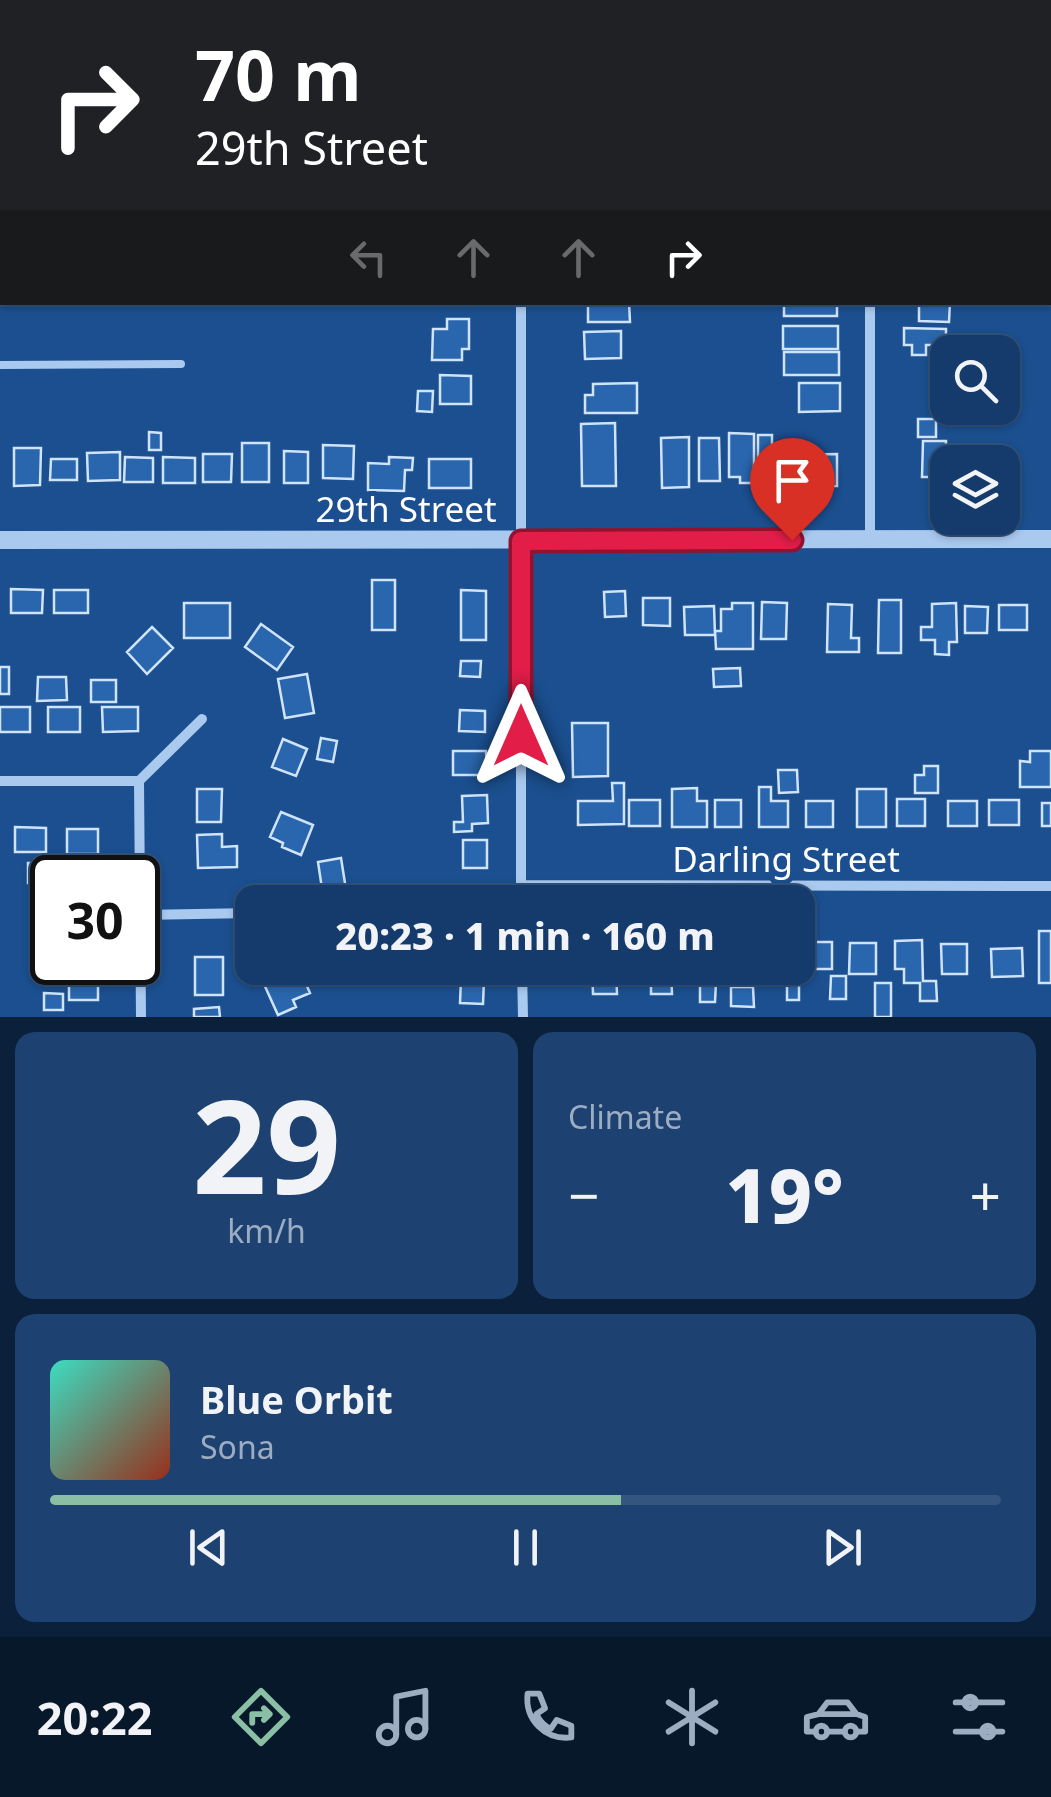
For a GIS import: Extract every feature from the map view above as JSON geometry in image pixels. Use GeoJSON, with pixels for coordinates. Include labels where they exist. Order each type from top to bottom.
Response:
{"type":"FeatureCollection","features":[{"type":"Feature","properties":{"kind":"street"},"geometry":{"type":"LineString","coordinates":[[520,305],[521,885]]}},
{"type":"Feature","properties":{"kind":"street"},"geometry":{"type":"LineString","coordinates":[[870,305],[870,539]]}},
{"type":"Feature","properties":{"kind":"street","name":"29th Street"},"geometry":{"type":"LineString","coordinates":[[0,540],[1051,539]]}},
{"type":"Feature","properties":{"kind":"street"},"geometry":{"type":"LineString","coordinates":[[0,782],[139,782],[202,719]]}},
{"type":"Feature","properties":{"kind":"street"},"geometry":{"type":"LineString","coordinates":[[139,782],[140,855]]}},
{"type":"Feature","properties":{"kind":"street","name":"Darling Street"},"geometry":{"type":"LineString","coordinates":[[815,886],[1051,886]]}},
{"type":"Feature","properties":{"kind":"street"},"geometry":{"type":"LineString","coordinates":[[160,915],[235,914]]}},
{"type":"Feature","properties":{"kind":"street"},"geometry":{"type":"LineString","coordinates":[[140,985],[140,1017]]}},
{"type":"Feature","properties":{"kind":"street"},"geometry":{"type":"LineString","coordinates":[[522,985],[523,1017]]}},
{"type":"Feature","properties":{"kind":"lane"},"geometry":{"type":"LineString","coordinates":[[0,365],[181,364]]}},
{"type":"Feature","properties":{"kind":"building"},"geometry":{"type":"Polygon","coordinates":[[[588,305],[629,305],[630,322],[588,322],[588,305]]]}},
{"type":"Feature","properties":{"kind":"building"},"geometry":{"type":"Polygon","coordinates":[[[784,305],[837,305],[837,316],[784,316],[784,305]]]}},
{"type":"Feature","properties":{"kind":"building"},"geometry":{"type":"Polygon","coordinates":[[[919,305],[950,305],[949,322],[919,321],[919,305]]]}},
{"type":"Feature","properties":{"kind":"building"},"geometry":{"type":"Polygon","coordinates":[[[447,319],[469,319],[469,349],[462,349],[462,360],[432,360],[433,329],[447,329],[447,319]]]}},
{"type":"Feature","properties":{"kind":"building"},"geometry":{"type":"Polygon","coordinates":[[[783,326],[838,326],[838,349],[783,349],[783,326]]]}},
{"type":"Feature","properties":{"kind":"building"},"geometry":{"type":"Polygon","coordinates":[[[904,328],[946,329],[946,335],[930,335],[926,355],[912,355],[912,345],[904,345],[904,328]]]}},
{"type":"Feature","properties":{"kind":"building"},"geometry":{"type":"Polygon","coordinates":[[[621,331],[621,358],[585,359],[584,332],[621,331]]]}},
{"type":"Feature","properties":{"kind":"building"},"geometry":{"type":"Polygon","coordinates":[[[784,352],[839,352],[839,375],[784,375],[784,352]]]}},
{"type":"Feature","properties":{"kind":"building"},"geometry":{"type":"Polygon","coordinates":[[[440,375],[471,376],[471,404],[440,404],[440,375]]]}},
{"type":"Feature","properties":{"kind":"building"},"geometry":{"type":"Polygon","coordinates":[[[637,383],[637,413],[585,413],[585,395],[593,395],[593,384],[637,383]]]}},
{"type":"Feature","properties":{"kind":"building"},"geometry":{"type":"Polygon","coordinates":[[[799,383],[840,383],[840,411],[799,412],[799,383]]]}},
{"type":"Feature","properties":{"kind":"building"},"geometry":{"type":"Polygon","coordinates":[[[418,391],[433,391],[432,412],[417,411],[418,391]]]}},
{"type":"Feature","properties":{"kind":"building"},"geometry":{"type":"Polygon","coordinates":[[[918,419],[930,419],[930,425],[936,425],[936,437],[918,437],[918,419]]]}},
{"type":"Feature","properties":{"kind":"building"},"geometry":{"type":"Polygon","coordinates":[[[615,423],[616,486],[582,486],[581,424],[615,423]]]}},
{"type":"Feature","properties":{"kind":"building"},"geometry":{"type":"Polygon","coordinates":[[[149,432],[161,433],[161,450],[149,450],[149,432]]]}},
{"type":"Feature","properties":{"kind":"building"},"geometry":{"type":"Polygon","coordinates":[[[729,433],[754,434],[754,483],[740,483],[740,477],[729,477],[729,433]]]}},
{"type":"Feature","properties":{"kind":"building"},"geometry":{"type":"Polygon","coordinates":[[[758,435],[772,435],[772,455],[837,454],[837,486],[758,487],[758,435]]]}},
{"type":"Feature","properties":{"kind":"building"},"geometry":{"type":"Polygon","coordinates":[[[689,437],[689,487],[662,488],[661,438],[689,437]]]}},
{"type":"Feature","properties":{"kind":"building"},"geometry":{"type":"Polygon","coordinates":[[[699,438],[719,438],[720,481],[699,481],[699,438]]]}},
{"type":"Feature","properties":{"kind":"building"},"geometry":{"type":"Polygon","coordinates":[[[923,441],[946,441],[946,445],[930,445],[930,477],[922,477],[923,441]]]}},
{"type":"Feature","properties":{"kind":"building"},"geometry":{"type":"Polygon","coordinates":[[[242,443],[269,443],[269,482],[242,482],[242,443]]]}},
{"type":"Feature","properties":{"kind":"building"},"geometry":{"type":"Polygon","coordinates":[[[323,445],[354,446],[353,479],[323,478],[323,445]]]}},
{"type":"Feature","properties":{"kind":"building"},"geometry":{"type":"Polygon","coordinates":[[[14,448],[41,448],[40,485],[14,486],[14,448]]]}},
{"type":"Feature","properties":{"kind":"building"},"geometry":{"type":"Polygon","coordinates":[[[284,451],[308,452],[308,483],[284,483],[284,451]]]}},
{"type":"Feature","properties":{"kind":"building"},"geometry":{"type":"Polygon","coordinates":[[[120,452],[120,480],[88,481],[87,453],[120,452]]]}},
{"type":"Feature","properties":{"kind":"building"},"geometry":{"type":"Polygon","coordinates":[[[203,454],[232,454],[231,482],[203,482],[203,454]]]}},
{"type":"Feature","properties":{"kind":"building"},"geometry":{"type":"Polygon","coordinates":[[[125,457],[153,458],[153,482],[124,482],[125,457]]]}},
{"type":"Feature","properties":{"kind":"building"},"geometry":{"type":"Polygon","coordinates":[[[163,457],[195,458],[195,483],[163,483],[163,457]]]}},
{"type":"Feature","properties":{"kind":"building"},"geometry":{"type":"Polygon","coordinates":[[[389,457],[413,458],[412,470],[405,470],[404,491],[368,490],[368,463],[389,464],[389,457]]]}},
{"type":"Feature","properties":{"kind":"building"},"geometry":{"type":"Polygon","coordinates":[[[51,459],[77,459],[77,480],[50,480],[51,459]]]}},
{"type":"Feature","properties":{"kind":"building"},"geometry":{"type":"Polygon","coordinates":[[[429,459],[471,459],[471,488],[429,488],[429,459]]]}},
{"type":"Feature","properties":{"kind":"building"},"geometry":{"type":"Polygon","coordinates":[[[372,580],[395,580],[395,630],[372,630],[372,580]]]}},
{"type":"Feature","properties":{"kind":"building"},"geometry":{"type":"Polygon","coordinates":[[[11,589],[43,590],[42,613],[11,613],[11,589]]]}},
{"type":"Feature","properties":{"kind":"building"},"geometry":{"type":"Polygon","coordinates":[[[54,590],[88,590],[88,613],[54,613],[54,590]]]}},
{"type":"Feature","properties":{"kind":"building"},"geometry":{"type":"Polygon","coordinates":[[[461,590],[486,591],[486,640],[461,640],[461,590]]]}},
{"type":"Feature","properties":{"kind":"building"},"geometry":{"type":"Polygon","coordinates":[[[625,591],[626,616],[605,617],[604,592],[625,591]]]}},
{"type":"Feature","properties":{"kind":"building"},"geometry":{"type":"Polygon","coordinates":[[[643,598],[670,598],[670,626],[643,625],[643,598]]]}},
{"type":"Feature","properties":{"kind":"building"},"geometry":{"type":"Polygon","coordinates":[[[879,600],[901,600],[901,653],[878,653],[879,600]]]}},
{"type":"Feature","properties":{"kind":"building"},"geometry":{"type":"Polygon","coordinates":[[[762,602],[787,603],[786,639],[761,639],[762,602]]]}},
{"type":"Feature","properties":{"kind":"building"},"geometry":{"type":"Polygon","coordinates":[[[184,603],[230,603],[230,638],[184,638],[184,603]]]}},
{"type":"Feature","properties":{"kind":"building"},"geometry":{"type":"Polygon","coordinates":[[[732,603],[753,603],[753,649],[716,649],[715,631],[721,631],[721,609],[732,609],[732,603]]]}},
{"type":"Feature","properties":{"kind":"building"},"geometry":{"type":"Polygon","coordinates":[[[956,603],[957,642],[949,642],[949,655],[935,654],[935,640],[921,640],[921,627],[932,627],[932,604],[956,603]]]}},
{"type":"Feature","properties":{"kind":"building"},"geometry":{"type":"Polygon","coordinates":[[[828,604],[852,605],[851,638],[859,638],[859,652],[827,652],[828,604]]]}},
{"type":"Feature","properties":{"kind":"building"},"geometry":{"type":"Polygon","coordinates":[[[999,605],[1027,605],[1027,630],[999,630],[999,605]]]}},
{"type":"Feature","properties":{"kind":"building"},"geometry":{"type":"Polygon","coordinates":[[[714,606],[715,635],[685,635],[684,607],[714,606]]]}},
{"type":"Feature","properties":{"kind":"building"},"geometry":{"type":"Polygon","coordinates":[[[965,606],[988,607],[987,633],[965,633],[965,606]]]}},
{"type":"Feature","properties":{"kind":"building"},"geometry":{"type":"Polygon","coordinates":[[[261,624],[293,647],[277,670],[245,647],[261,624]]]}},
{"type":"Feature","properties":{"kind":"building"},"geometry":{"type":"Polygon","coordinates":[[[152,627],[173,648],[147,674],[127,652],[152,627]]]}},
{"type":"Feature","properties":{"kind":"building"},"geometry":{"type":"Polygon","coordinates":[[[461,661],[481,661],[480,677],[460,676],[461,661]]]}},
{"type":"Feature","properties":{"kind":"building"},"geometry":{"type":"Polygon","coordinates":[[[0,667],[9,667],[9,694],[0,694],[0,667]]]}},
{"type":"Feature","properties":{"kind":"building"},"geometry":{"type":"Polygon","coordinates":[[[740,668],[741,686],[714,687],[713,669],[740,668]]]}},
{"type":"Feature","properties":{"kind":"building"},"geometry":{"type":"Polygon","coordinates":[[[307,674],[314,713],[285,718],[278,679],[307,674]]]}},
{"type":"Feature","properties":{"kind":"building"},"geometry":{"type":"Polygon","coordinates":[[[38,677],[66,677],[67,700],[37,701],[38,677]]]}},
{"type":"Feature","properties":{"kind":"building"},"geometry":{"type":"Polygon","coordinates":[[[91,680],[116,680],[116,702],[91,702],[91,680]]]}},
{"type":"Feature","properties":{"kind":"building"},"geometry":{"type":"Polygon","coordinates":[[[0,707],[30,707],[30,732],[0,732],[0,707]]]}},
{"type":"Feature","properties":{"kind":"building"},"geometry":{"type":"Polygon","coordinates":[[[48,707],[80,707],[80,732],[48,732],[48,707]]]}},
{"type":"Feature","properties":{"kind":"building"},"geometry":{"type":"Polygon","coordinates":[[[102,707],[138,707],[138,731],[103,732],[102,707]]]}},
{"type":"Feature","properties":{"kind":"building"},"geometry":{"type":"Polygon","coordinates":[[[460,710],[485,711],[485,732],[459,731],[460,710]]]}},
{"type":"Feature","properties":{"kind":"building"},"geometry":{"type":"Polygon","coordinates":[[[572,723],[608,723],[608,776],[573,777],[572,723]]]}},
{"type":"Feature","properties":{"kind":"building"},"geometry":{"type":"Polygon","coordinates":[[[321,738],[337,741],[333,762],[317,759],[321,738]]]}},
{"type":"Feature","properties":{"kind":"building"},"geometry":{"type":"Polygon","coordinates":[[[283,739],[307,749],[296,776],[272,767],[283,739]]]}},
{"type":"Feature","properties":{"kind":"building"},"geometry":{"type":"Polygon","coordinates":[[[453,751],[486,751],[487,775],[453,775],[453,751]]]}},
{"type":"Feature","properties":{"kind":"building"},"geometry":{"type":"Polygon","coordinates":[[[1030,751],[1051,751],[1051,787],[1020,787],[1020,761],[1030,762],[1030,751]]]}},
{"type":"Feature","properties":{"kind":"building"},"geometry":{"type":"Polygon","coordinates":[[[924,766],[938,766],[938,793],[915,793],[915,775],[924,775],[924,766]]]}},
{"type":"Feature","properties":{"kind":"building"},"geometry":{"type":"Polygon","coordinates":[[[778,770],[797,770],[798,792],[779,793],[778,770]]]}},
{"type":"Feature","properties":{"kind":"building"},"geometry":{"type":"Polygon","coordinates":[[[612,783],[624,783],[624,824],[578,825],[578,801],[613,801],[612,783]]]}},
{"type":"Feature","properties":{"kind":"building"},"geometry":{"type":"Polygon","coordinates":[[[759,787],[771,787],[771,801],[788,801],[788,827],[759,827],[759,787]]]}},
{"type":"Feature","properties":{"kind":"building"},"geometry":{"type":"Polygon","coordinates":[[[697,788],[697,801],[707,801],[707,827],[672,827],[672,789],[697,788]]]}},
{"type":"Feature","properties":{"kind":"building"},"geometry":{"type":"Polygon","coordinates":[[[197,789],[222,789],[221,822],[197,822],[197,789]]]}},
{"type":"Feature","properties":{"kind":"building"},"geometry":{"type":"Polygon","coordinates":[[[857,789],[886,789],[886,827],[857,827],[857,789]]]}},
{"type":"Feature","properties":{"kind":"building"},"geometry":{"type":"Polygon","coordinates":[[[487,795],[488,823],[472,824],[472,831],[454,832],[454,822],[463,822],[462,796],[487,795]]]}},
{"type":"Feature","properties":{"kind":"building"},"geometry":{"type":"Polygon","coordinates":[[[897,799],[925,799],[925,826],[897,826],[897,799]]]}},
{"type":"Feature","properties":{"kind":"building"},"geometry":{"type":"Polygon","coordinates":[[[629,800],[660,800],[660,826],[629,826],[629,800]]]}},
{"type":"Feature","properties":{"kind":"building"},"geometry":{"type":"Polygon","coordinates":[[[715,800],[741,800],[741,827],[715,827],[715,800]]]}},
{"type":"Feature","properties":{"kind":"building"},"geometry":{"type":"Polygon","coordinates":[[[989,800],[1019,800],[1019,825],[989,825],[989,800]]]}},
{"type":"Feature","properties":{"kind":"building"},"geometry":{"type":"Polygon","coordinates":[[[806,801],[833,801],[833,827],[806,827],[806,801]]]}},
{"type":"Feature","properties":{"kind":"building"},"geometry":{"type":"Polygon","coordinates":[[[948,801],[977,801],[977,826],[948,826],[948,801]]]}},
{"type":"Feature","properties":{"kind":"building"},"geometry":{"type":"Polygon","coordinates":[[[1042,803],[1051,803],[1051,826],[1042,826],[1042,803]]]}},
{"type":"Feature","properties":{"kind":"building"},"geometry":{"type":"Polygon","coordinates":[[[281,812],[313,825],[301,855],[270,837],[281,812]]]}},
{"type":"Feature","properties":{"kind":"building"},"geometry":{"type":"Polygon","coordinates":[[[15,827],[46,828],[46,852],[15,852],[15,827]]]}},
{"type":"Feature","properties":{"kind":"building"},"geometry":{"type":"Polygon","coordinates":[[[67,829],[98,829],[98,854],[67,854],[67,829]]]}},
{"type":"Feature","properties":{"kind":"building"},"geometry":{"type":"Polygon","coordinates":[[[222,834],[222,847],[237,846],[237,867],[198,868],[197,835],[222,834]]]}},
{"type":"Feature","properties":{"kind":"building"},"geometry":{"type":"Polygon","coordinates":[[[463,840],[487,840],[487,868],[463,868],[463,840]]]}},
{"type":"Feature","properties":{"kind":"building"},"geometry":{"type":"Polygon","coordinates":[[[341,858],[345,885],[321,885],[318,862],[341,858]]]}},
{"type":"Feature","properties":{"kind":"building"},"geometry":{"type":"Polygon","coordinates":[[[1039,931],[1051,931],[1051,983],[1039,983],[1039,931]]]}},
{"type":"Feature","properties":{"kind":"building"},"geometry":{"type":"Polygon","coordinates":[[[922,940],[923,981],[936,981],[937,1001],[920,1001],[920,983],[904,983],[904,969],[895,969],[895,941],[922,940]]]}},
{"type":"Feature","properties":{"kind":"building"},"geometry":{"type":"Polygon","coordinates":[[[815,942],[832,942],[832,969],[815,969],[815,942]]]}},
{"type":"Feature","properties":{"kind":"building"},"geometry":{"type":"Polygon","coordinates":[[[850,943],[876,943],[876,974],[849,974],[850,943]]]}},
{"type":"Feature","properties":{"kind":"building"},"geometry":{"type":"Polygon","coordinates":[[[941,944],[967,944],[967,974],[942,974],[941,944]]]}},
{"type":"Feature","properties":{"kind":"building"},"geometry":{"type":"Polygon","coordinates":[[[1022,948],[1023,976],[992,977],[991,949],[1022,948]]]}},
{"type":"Feature","properties":{"kind":"building"},"geometry":{"type":"Polygon","coordinates":[[[195,957],[223,957],[223,995],[195,995],[195,957]]]}},
{"type":"Feature","properties":{"kind":"building"},"geometry":{"type":"Polygon","coordinates":[[[831,976],[846,976],[846,999],[830,999],[831,976]]]}},
{"type":"Feature","properties":{"kind":"building"},"geometry":{"type":"Polygon","coordinates":[[[875,983],[891,983],[891,1017],[875,1017],[875,983]]]}},
{"type":"Feature","properties":{"kind":"building"},"geometry":{"type":"Polygon","coordinates":[[[69,985],[98,985],[98,1000],[69,1000],[69,985]]]}},
{"type":"Feature","properties":{"kind":"building"},"geometry":{"type":"Polygon","coordinates":[[[264,985],[306,985],[310,993],[293,1000],[296,1007],[278,1015],[264,985]]]}},
{"type":"Feature","properties":{"kind":"building"},"geometry":{"type":"Polygon","coordinates":[[[461,985],[484,985],[483,1004],[460,1003],[461,985]]]}},
{"type":"Feature","properties":{"kind":"building"},"geometry":{"type":"Polygon","coordinates":[[[593,985],[617,985],[617,994],[593,994],[593,985]]]}},
{"type":"Feature","properties":{"kind":"building"},"geometry":{"type":"Polygon","coordinates":[[[651,985],[672,985],[672,994],[651,994],[651,985]]]}},
{"type":"Feature","properties":{"kind":"building"},"geometry":{"type":"Polygon","coordinates":[[[700,985],[716,985],[715,1002],[700,1002],[700,985]]]}},
{"type":"Feature","properties":{"kind":"building"},"geometry":{"type":"Polygon","coordinates":[[[787,985],[799,985],[799,1000],[787,1000],[787,985]]]}},
{"type":"Feature","properties":{"kind":"building"},"geometry":{"type":"Polygon","coordinates":[[[731,987],[753,987],[754,1007],[731,1006],[731,987]]]}},
{"type":"Feature","properties":{"kind":"building"},"geometry":{"type":"Polygon","coordinates":[[[44,993],[63,994],[63,1010],[44,1010],[44,993]]]}},
{"type":"Feature","properties":{"kind":"building"},"geometry":{"type":"Polygon","coordinates":[[[219,1007],[220,1017],[194,1017],[194,1009],[219,1007]]]}},
{"type":"Feature","properties":{"kind":"route"},"geometry":{"type":"LineString","coordinates":[[521,736],[521,541],[792,540]]}}]}
